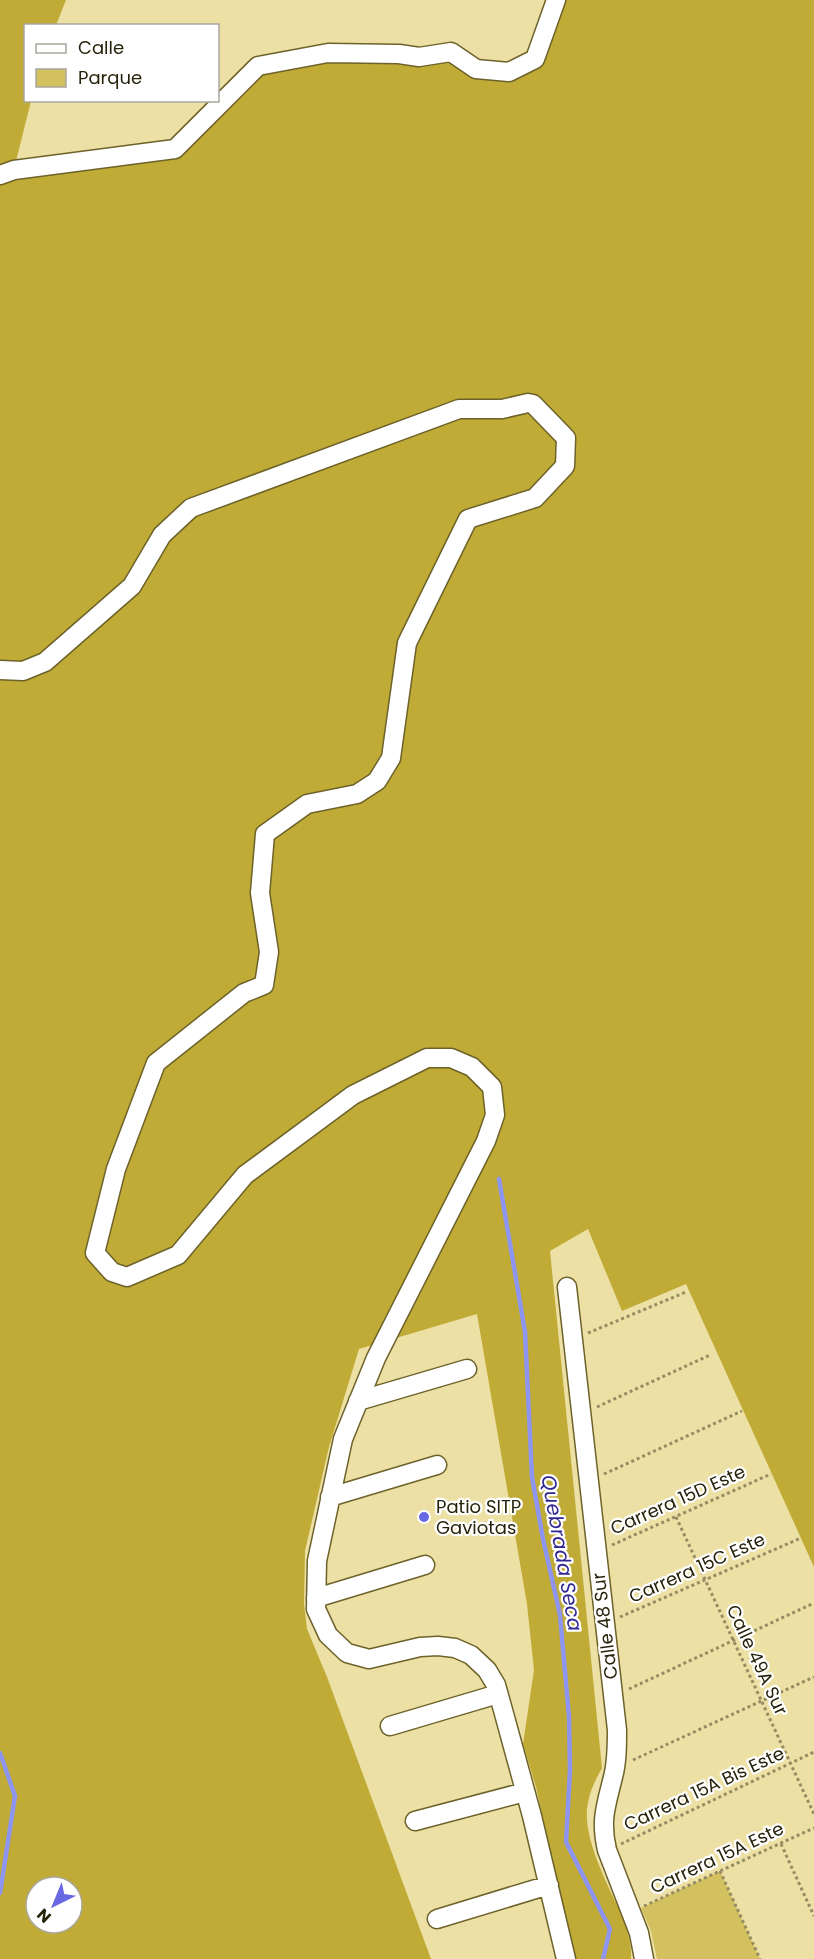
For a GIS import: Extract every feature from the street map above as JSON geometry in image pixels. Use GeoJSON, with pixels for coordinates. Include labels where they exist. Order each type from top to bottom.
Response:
{"type":"FeatureCollection","features":[{"type":"Feature","properties":{"kind":"street"},"geometry":{"type":"LineString","coordinates":[[0,175],[14,170],[176,149],[258,66],[328,53],[399,54],[419,57],[451,52],[476,69],[509,72],[535,59],[556,0]]}},
{"type":"Feature","properties":{"kind":"street"},"geometry":{"type":"LineString","coordinates":[[0,670],[23,670],[45,662],[132,586],[162,535],[191,508],[459,409],[502,409],[533,404],[566,438],[565,466],[535,498],[468,519],[407,644],[391,758],[377,781],[357,794],[307,804],[265,834],[260,893],[269,952],[264,985],[244,993],[156,1063],[116,1168],[96,1253],[112,1272],[127,1277],[178,1255],[244,1175],[352,1095],[427,1058],[451,1058],[472,1067],[492,1088],[495,1115],[486,1141],[376,1358],[338,1453],[317,1561],[316,1609],[328,1635],[348,1653],[369,1659],[420,1647],[455,1647],[479,1661],[496,1685],[549,1885],[562,1958]]}},
{"type":"Feature","properties":{"kind":"street","name":"Calle 48 Sur"},"geometry":{"type":"LineString","coordinates":[[567,1287],[617,1730],[615,1768],[603,1814],[603,1832],[607,1850],[642,1942],[645,1959]]}},
{"type":"Feature","properties":{"kind":"street"},"geometry":{"type":"LineString","coordinates":[[358,1401],[467,1369]]}},
{"type":"Feature","properties":{"kind":"street"},"geometry":{"type":"LineString","coordinates":[[330,1497],[437,1465]]}},
{"type":"Feature","properties":{"kind":"street"},"geometry":{"type":"LineString","coordinates":[[316,1598],[425,1565]]}},
{"type":"Feature","properties":{"kind":"street"},"geometry":{"type":"LineString","coordinates":[[390,1726],[498,1694]]}},
{"type":"Feature","properties":{"kind":"street"},"geometry":{"type":"LineString","coordinates":[[416,1821],[525,1792]]}},
{"type":"Feature","properties":{"kind":"street"},"geometry":{"type":"LineString","coordinates":[[437,1919],[549,1885]]}},
{"type":"Feature","properties":{"kind":"path"},"geometry":{"type":"LineString","coordinates":[[573,1340],[686,1292]]}},
{"type":"Feature","properties":{"kind":"path"},"geometry":{"type":"LineString","coordinates":[[581,1413],[615,1400],[710,1355]]}},
{"type":"Feature","properties":{"kind":"path"},"geometry":{"type":"LineString","coordinates":[[589,1481],[741,1411]]}},
{"type":"Feature","properties":{"kind":"path","name":"Carrera 15D Este"},"geometry":{"type":"LineString","coordinates":[[597,1551],[771,1474]]}},
{"type":"Feature","properties":{"kind":"path","name":"Calle 49A Sur"},"geometry":{"type":"LineString","coordinates":[[676,1517],[814,1814]]}},
{"type":"Feature","properties":{"kind":"path","name":"Carrera 15C Este"},"geometry":{"type":"LineString","coordinates":[[605,1624],[801,1538]]}},
{"type":"Feature","properties":{"kind":"path"},"geometry":{"type":"LineString","coordinates":[[613,1696],[814,1603]]}},
{"type":"Feature","properties":{"kind":"path"},"geometry":{"type":"LineString","coordinates":[[615,1768],[814,1677]]}},
{"type":"Feature","properties":{"kind":"path","name":"Carrera 15A Bis Este"},"geometry":{"type":"LineString","coordinates":[[607,1850],[814,1752]]}},
{"type":"Feature","properties":{"kind":"path","name":"Carrera 15A Este"},"geometry":{"type":"LineString","coordinates":[[631,1912],[814,1828]]}},
{"type":"Feature","properties":{"kind":"path"},"geometry":{"type":"LineString","coordinates":[[781,1843],[814,1916]]}},
{"type":"Feature","properties":{"kind":"path"},"geometry":{"type":"LineString","coordinates":[[720,1871],[760,1959]]}},
{"type":"Feature","properties":{"kind":"green space"},"geometry":{"type":"Polygon","coordinates":[[[720,1871],[760,1959],[657,1959],[651,1931],[641,1908],[720,1871]]]}},
{"type":"Feature","properties":{"kind":"shaded area"},"geometry":{"type":"Polygon","coordinates":[[[0,0],[66,0],[56,24],[24,24],[24,102],[31,102],[14,169],[175,149],[258,66],[419,57],[509,72],[546,29],[556,0],[814,0],[814,1567],[686,1284],[622,1311],[588,1229],[550,1251],[602,1768],[589,1798],[588,1828],[596,1857],[626,1927],[631,1946],[631,1959],[574,1959],[536,1787],[523,1744],[534,1670],[527,1604],[477,1314],[359,1349],[329,1447],[305,1551],[304,1604],[307,1629],[327,1677],[431,1959],[0,1959],[0,0]]]}},
{"type":"Feature","properties":{"kind":"waterway","name":"Quebrada Seca"},"geometry":{"type":"LineString","coordinates":[[499,1179],[525,1332],[532,1477],[560,1615],[569,1717],[570,1770],[566,1842],[610,1929],[603,1959]]}},
{"type":"Feature","properties":{"kind":"waterway"},"geometry":{"type":"LineString","coordinates":[[0,1753],[15,1796],[0,1893]]}},
{"type":"Feature","properties":{"kind":"place","name":"Patio SITP Gaviotas"},"geometry":{"type":"Point","coordinates":[424,1517]}}]}
